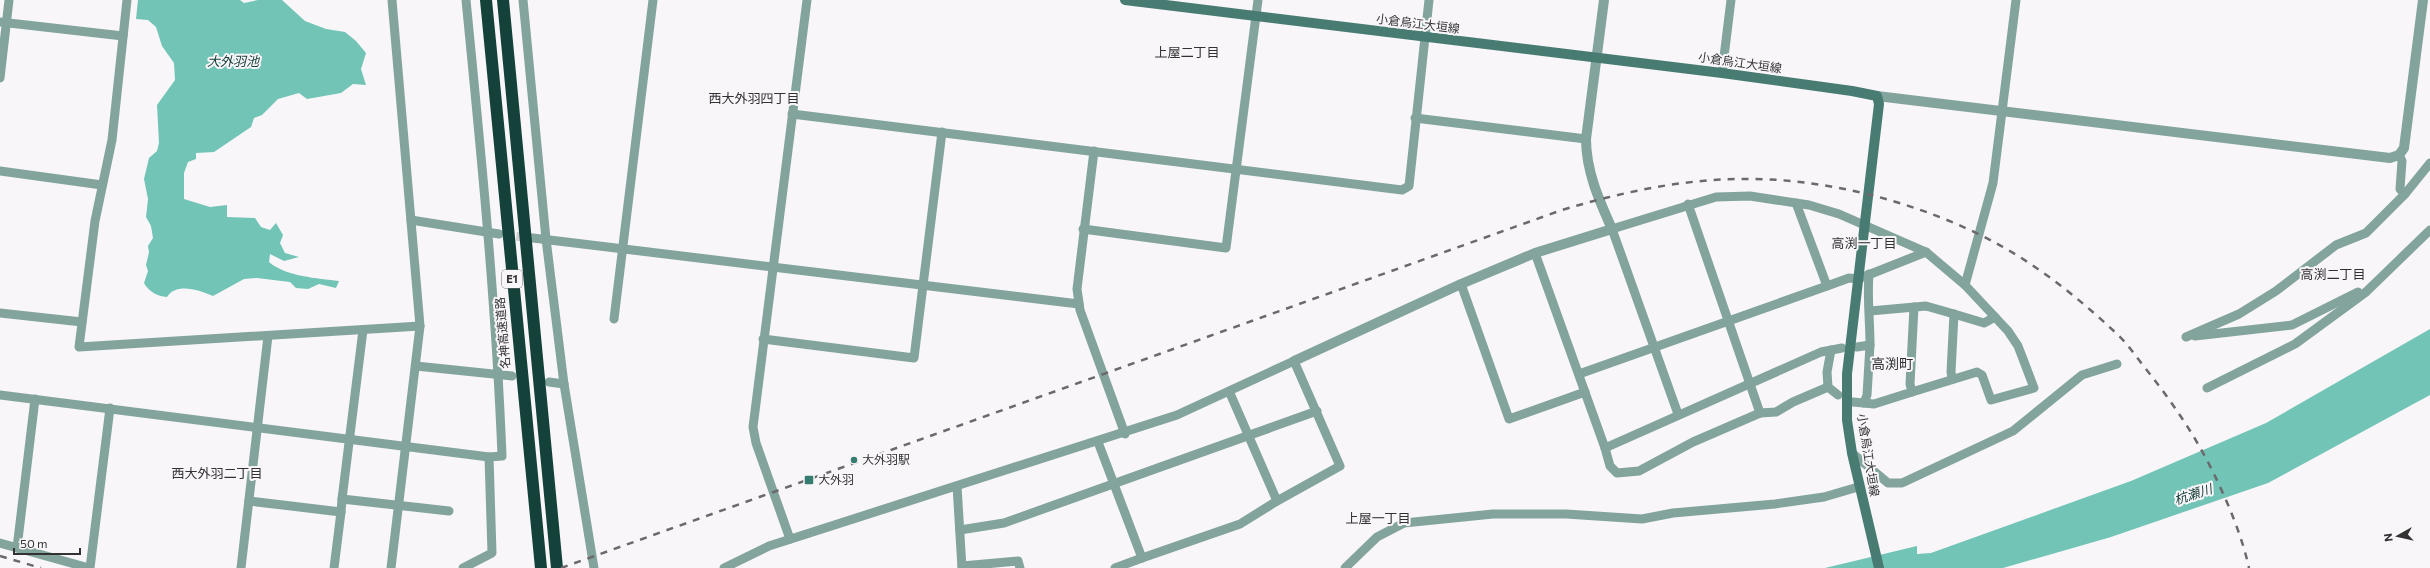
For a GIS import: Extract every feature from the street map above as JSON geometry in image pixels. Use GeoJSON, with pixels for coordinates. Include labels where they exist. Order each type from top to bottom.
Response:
{"type":"FeatureCollection","features":[{"type":"Feature","properties":{"kind":"highway","name":"名神高速道路"},"geometry":{"type":"LineString","coordinates":[[486,0],[540,563]]}},
{"type":"Feature","properties":{"kind":"highway","name":"E1"},"geometry":{"type":"LineString","coordinates":[[503,0],[557,568]]}},
{"type":"Feature","properties":{"kind":"main road","name":"小倉烏江大垣線"},"geometry":{"type":"LineString","coordinates":[[1125,0],[1424,38],[1722,73],[1852,91],[1877,96],[1880,104],[1864,224],[1847,374],[1847,420],[1860,492],[1879,568]]}},
{"type":"Feature","properties":{"kind":"street"},"geometry":{"type":"LineString","coordinates":[[0,78],[3,22],[9,0]]}},
{"type":"Feature","properties":{"kind":"street"},"geometry":{"type":"LineString","coordinates":[[127,0],[112,140],[95,221],[79,347],[420,326]]}},
{"type":"Feature","properties":{"kind":"street"},"geometry":{"type":"LineString","coordinates":[[391,568],[420,326],[392,0]]}},
{"type":"Feature","properties":{"kind":"street"},"geometry":{"type":"LineString","coordinates":[[0,395],[489,457],[502,456],[499,375],[488,232],[466,0]]}},
{"type":"Feature","properties":{"kind":"street"},"geometry":{"type":"LineString","coordinates":[[523,0],[546,239],[564,384],[594,568]]}},
{"type":"Feature","properties":{"kind":"street"},"geometry":{"type":"LineString","coordinates":[[614,318],[653,0]]}},
{"type":"Feature","properties":{"kind":"street"},"geometry":{"type":"LineString","coordinates":[[790,539],[756,443],[753,427],[772,267],[807,0]]}},
{"type":"Feature","properties":{"kind":"street"},"geometry":{"type":"LineString","coordinates":[[1083,229],[1226,248],[1258,0]]}},
{"type":"Feature","properties":{"kind":"street"},"geometry":{"type":"LineString","coordinates":[[792,114],[1402,190],[1408,186],[1429,0]]}},
{"type":"Feature","properties":{"kind":"street"},"geometry":{"type":"LineString","coordinates":[[1604,0],[1586,139],[1588,166],[1598,198],[1612,229],[1678,414]]}},
{"type":"Feature","properties":{"kind":"street"},"geometry":{"type":"LineString","coordinates":[[1722,73],[1731,0]]}},
{"type":"Feature","properties":{"kind":"street"},"geometry":{"type":"LineString","coordinates":[[1966,285],[1992,183],[2003,111],[2016,0]]}},
{"type":"Feature","properties":{"kind":"street"},"geometry":{"type":"LineString","coordinates":[[1877,96],[2390,158],[2399,155],[2404,148],[2423,0]]}},
{"type":"Feature","properties":{"kind":"street"},"geometry":{"type":"LineString","coordinates":[[3,22],[123,36]]}},
{"type":"Feature","properties":{"kind":"street"},"geometry":{"type":"LineString","coordinates":[[1415,118],[1586,139]]}},
{"type":"Feature","properties":{"kind":"street"},"geometry":{"type":"LineString","coordinates":[[763,339],[914,358],[942,132]]}},
{"type":"Feature","properties":{"kind":"street"},"geometry":{"type":"LineString","coordinates":[[1094,151],[1083,229],[1077,289],[1079,304],[1125,434]]}},
{"type":"Feature","properties":{"kind":"street"},"geometry":{"type":"LineString","coordinates":[[2399,155],[2402,162],[2400,189],[2405,194]]}},
{"type":"Feature","properties":{"kind":"street"},"geometry":{"type":"LineString","coordinates":[[2374,285],[2292,325],[2186,337],[2239,314],[2276,291],[2336,245],[2366,233],[2405,194],[2430,163]]}},
{"type":"Feature","properties":{"kind":"street"},"geometry":{"type":"LineString","coordinates":[[0,171],[102,185]]}},
{"type":"Feature","properties":{"kind":"street"},"geometry":{"type":"LineString","coordinates":[[724,568],[769,546],[1125,434],[1177,415],[1461,284],[1535,253],[1716,196],[1750,196],[1809,205],[1864,224],[1926,252],[1966,285],[1995,317],[2018,346],[2034,388],[1991,400],[1982,375],[1977,372],[1952,378],[1874,404],[1853,402]]}},
{"type":"Feature","properties":{"kind":"street"},"geometry":{"type":"LineString","coordinates":[[1796,203],[1827,286]]}},
{"type":"Feature","properties":{"kind":"street"},"geometry":{"type":"LineString","coordinates":[[1688,204],[1751,383],[1760,413]]}},
{"type":"Feature","properties":{"kind":"street"},"geometry":{"type":"LineString","coordinates":[[411,220],[499,234]]}},
{"type":"Feature","properties":{"kind":"street"},"geometry":{"type":"LineString","coordinates":[[2207,388],[2295,344],[2374,285],[2430,230]]}},
{"type":"Feature","properties":{"kind":"street"},"geometry":{"type":"LineString","coordinates":[[533,238],[1079,304]]}},
{"type":"Feature","properties":{"kind":"street"},"geometry":{"type":"LineString","coordinates":[[1579,374],[1729,322],[1849,278],[1858,279],[1926,252]]}},
{"type":"Feature","properties":{"kind":"street"},"geometry":{"type":"LineString","coordinates":[[1535,253],[1579,374],[1610,466],[1617,473],[1639,471],[1692,442],[1760,413],[1776,412],[1793,402],[1828,388]]}},
{"type":"Feature","properties":{"kind":"street"},"geometry":{"type":"LineString","coordinates":[[1864,403],[1867,395],[1870,345],[1870,311],[1867,307],[1869,274]]}},
{"type":"Feature","properties":{"kind":"street"},"geometry":{"type":"LineString","coordinates":[[1461,284],[1509,420],[1585,392]]}},
{"type":"Feature","properties":{"kind":"street"},"geometry":{"type":"LineString","coordinates":[[1870,311],[1926,306],[1984,323],[1995,317]]}},
{"type":"Feature","properties":{"kind":"street"},"geometry":{"type":"LineString","coordinates":[[1912,392],[1910,384],[1914,307]]}},
{"type":"Feature","properties":{"kind":"street"},"geometry":{"type":"LineString","coordinates":[[0,312],[82,322]]}},
{"type":"Feature","properties":{"kind":"street"},"geometry":{"type":"LineString","coordinates":[[1952,378],[1954,314]]}},
{"type":"Feature","properties":{"kind":"street"},"geometry":{"type":"LineString","coordinates":[[334,568],[363,330]]}},
{"type":"Feature","properties":{"kind":"street"},"geometry":{"type":"LineString","coordinates":[[241,568],[268,336]]}},
{"type":"Feature","properties":{"kind":"street"},"geometry":{"type":"LineString","coordinates":[[1857,347],[1870,345]]}},
{"type":"Feature","properties":{"kind":"street"},"geometry":{"type":"LineString","coordinates":[[1605,448],[1678,414],[1821,352],[1842,348]]}},
{"type":"Feature","properties":{"kind":"street"},"geometry":{"type":"LineString","coordinates":[[1828,388],[1827,372],[1831,350]]}},
{"type":"Feature","properties":{"kind":"street"},"geometry":{"type":"LineString","coordinates":[[1114,568],[1240,524],[1277,501],[1340,466],[1294,361]]}},
{"type":"Feature","properties":{"kind":"street"},"geometry":{"type":"LineString","coordinates":[[1852,453],[1888,483],[1902,483],[2013,431],[2082,375],[2116,364]]}},
{"type":"Feature","properties":{"kind":"street"},"geometry":{"type":"LineString","coordinates":[[416,366],[512,376]]}},
{"type":"Feature","properties":{"kind":"street"},"geometry":{"type":"LineString","coordinates":[[549,382],[564,384]]}},
{"type":"Feature","properties":{"kind":"street"},"geometry":{"type":"LineString","coordinates":[[1828,388],[1838,395]]}},
{"type":"Feature","properties":{"kind":"street"},"geometry":{"type":"LineString","coordinates":[[1229,391],[1277,501]]}},
{"type":"Feature","properties":{"kind":"street"},"geometry":{"type":"LineString","coordinates":[[17,548],[35,399]]}},
{"type":"Feature","properties":{"kind":"street"},"geometry":{"type":"LineString","coordinates":[[0,543],[89,568],[110,408]]}},
{"type":"Feature","properties":{"kind":"street"},"geometry":{"type":"LineString","coordinates":[[960,530],[1004,523],[1317,411]]}},
{"type":"Feature","properties":{"kind":"street"},"geometry":{"type":"LineString","coordinates":[[1098,442],[1142,558]]}},
{"type":"Feature","properties":{"kind":"street"},"geometry":{"type":"LineString","coordinates":[[463,568],[492,553],[489,457]]}},
{"type":"Feature","properties":{"kind":"street"},"geometry":{"type":"LineString","coordinates":[[957,486],[962,567],[1018,561],[1020,568]]}},
{"type":"Feature","properties":{"kind":"street"},"geometry":{"type":"LineString","coordinates":[[1345,568],[1377,537],[1404,523],[1493,514],[1566,514],[1642,519],[1673,514],[1774,504],[1860,492]]}},
{"type":"Feature","properties":{"kind":"street"},"geometry":{"type":"LineString","coordinates":[[342,499],[449,511]]}},
{"type":"Feature","properties":{"kind":"street"},"geometry":{"type":"LineString","coordinates":[[249,501],[341,512]]}},
{"type":"Feature","properties":{"kind":"water","name":"大外羽池"},"geometry":{"type":"Polygon","coordinates":[[[138,0],[240,0],[244,3],[258,0],[282,0],[305,21],[326,29],[345,32],[356,41],[366,53],[361,69],[366,85],[353,84],[341,93],[307,99],[299,93],[278,99],[262,115],[254,118],[251,127],[214,152],[196,153],[196,159],[188,162],[184,173],[184,199],[210,207],[227,205],[227,217],[255,218],[261,227],[270,230],[276,223],[283,235],[280,243],[285,253],[299,257],[284,261],[270,254],[269,262],[284,271],[293,274],[339,281],[336,288],[319,284],[308,289],[296,288],[290,282],[257,278],[244,279],[213,296],[195,290],[182,289],[171,292],[167,297],[160,296],[148,289],[144,283],[148,271],[146,265],[149,252],[148,246],[153,238],[151,226],[146,217],[148,199],[144,179],[149,158],[157,151],[159,143],[157,105],[175,80],[174,63],[162,46],[156,27],[148,20],[136,19],[138,0]]]}},
{"type":"Feature","properties":{"kind":"water","name":"杭瀬川"},"geometry":{"type":"Polygon","coordinates":[[[2430,329],[2430,395],[2268,483],[2111,537],[2003,568],[1825,568],[1917,546],[1917,554],[1931,553],[2131,481],[2266,423],[2430,329]]]}},
{"type":"Feature","properties":{"kind":"tunnel"},"geometry":{"type":"LineString","coordinates":[[503,235],[532,238]]}},
{"type":"Feature","properties":{"kind":"railway"},"geometry":{"type":"LineString","coordinates":[[561,568],[1562,210],[1648,188],[1693,182],[1738,179],[1770,179],[1803,182],[1870,195],[1902,204],[1934,215],[1994,242],[2011,251],[2059,284],[2124,341],[2181,417],[2198,444],[2224,496],[2239,532],[2249,568]]}},
{"type":"Feature","properties":{"kind":"railway"},"geometry":{"type":"LineString","coordinates":[[0,556],[41,568]]}},
{"type":"Feature","properties":{"kind":"place","name":"大外羽駅"},"geometry":{"type":"Point","coordinates":[854,460]}},
{"type":"Feature","properties":{"kind":"place","name":"大外羽"},"geometry":{"type":"Point","coordinates":[809,480]}},
{"type":"Feature","properties":{"kind":"district","name":"上屋二丁目"},"geometry":{"type":"Point","coordinates":[1187,52]}},
{"type":"Feature","properties":{"kind":"district","name":"西大外羽四丁目"},"geometry":{"type":"Point","coordinates":[754,98]}},
{"type":"Feature","properties":{"kind":"district","name":"高渕一丁目"},"geometry":{"type":"Point","coordinates":[1864,243]}},
{"type":"Feature","properties":{"kind":"district","name":"高渕二丁目"},"geometry":{"type":"Point","coordinates":[2333,274]}},
{"type":"Feature","properties":{"kind":"district","name":"高渕町"},"geometry":{"type":"Point","coordinates":[1892,364]}},
{"type":"Feature","properties":{"kind":"district","name":"西大外羽二丁目"},"geometry":{"type":"Point","coordinates":[217,473]}},
{"type":"Feature","properties":{"kind":"district","name":"上屋一丁目"},"geometry":{"type":"Point","coordinates":[1378,518]}}]}
